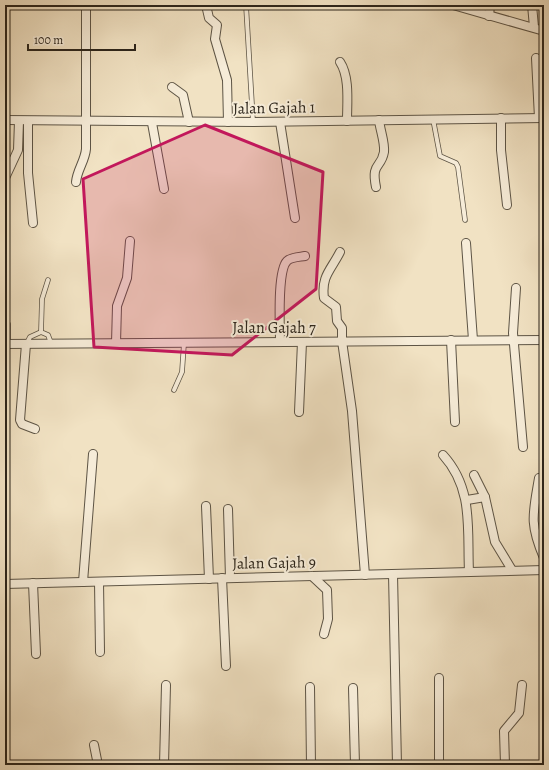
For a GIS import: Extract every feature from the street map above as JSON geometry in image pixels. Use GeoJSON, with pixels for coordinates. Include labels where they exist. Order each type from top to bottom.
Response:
{"type":"FeatureCollection","features":[{"type":"Feature","properties":{"kind":"street"},"geometry":{"type":"LineString","coordinates":[[76,182],[85,155],[86,5]]}},
{"type":"Feature","properties":{"kind":"street"},"geometry":{"type":"LineString","coordinates":[[206,5],[209,18],[217,25],[215,39],[227,80],[228,122]]}},
{"type":"Feature","properties":{"kind":"street"},"geometry":{"type":"LineString","coordinates":[[453,5],[544,31]]}},
{"type":"Feature","properties":{"kind":"street"},"geometry":{"type":"LineString","coordinates":[[489,16],[490,5]]}},
{"type":"Feature","properties":{"kind":"street"},"geometry":{"type":"LineString","coordinates":[[532,5],[534,27]]}},
{"type":"Feature","properties":{"kind":"street"},"geometry":{"type":"LineString","coordinates":[[536,58],[542,118]]}},
{"type":"Feature","properties":{"kind":"street"},"geometry":{"type":"LineString","coordinates":[[340,62],[344,68],[346,77],[347,121]]}},
{"type":"Feature","properties":{"kind":"street"},"geometry":{"type":"LineString","coordinates":[[172,86],[183,95],[189,122]]}},
{"type":"Feature","properties":{"kind":"street"},"geometry":{"type":"LineString","coordinates":[[501,118],[501,150],[507,205]]}},
{"type":"Feature","properties":{"kind":"street","name":"Jalan Gajah 1"},"geometry":{"type":"LineString","coordinates":[[5,120],[152,123],[542,118]]}},
{"type":"Feature","properties":{"kind":"street"},"geometry":{"type":"LineString","coordinates":[[376,187],[374,174],[375,167],[384,153],[379,120]]}},
{"type":"Feature","properties":{"kind":"street"},"geometry":{"type":"LineString","coordinates":[[5,178],[18,150],[19,121]]}},
{"type":"Feature","properties":{"kind":"street"},"geometry":{"type":"LineString","coordinates":[[28,121],[28,173],[33,223]]}},
{"type":"Feature","properties":{"kind":"street"},"geometry":{"type":"LineString","coordinates":[[280,122],[295,218]]}},
{"type":"Feature","properties":{"kind":"street"},"geometry":{"type":"LineString","coordinates":[[152,123],[164,190]]}},
{"type":"Feature","properties":{"kind":"street"},"geometry":{"type":"LineString","coordinates":[[116,343],[117,306],[127,278],[130,241]]}},
{"type":"Feature","properties":{"kind":"street"},"geometry":{"type":"LineString","coordinates":[[466,243],[473,340]]}},
{"type":"Feature","properties":{"kind":"street"},"geometry":{"type":"LineString","coordinates":[[340,252],[335,262],[327,271],[323,282],[323,291],[324,298],[336,307],[337,320],[342,328],[342,341],[352,411],[365,575]]}},
{"type":"Feature","properties":{"kind":"street"},"geometry":{"type":"LineString","coordinates":[[280,342],[282,274],[286,262],[289,259],[305,256]]}},
{"type":"Feature","properties":{"kind":"street"},"geometry":{"type":"LineString","coordinates":[[516,288],[513,333],[515,340],[523,447]]}},
{"type":"Feature","properties":{"kind":"street"},"geometry":{"type":"LineString","coordinates":[[451,340],[454,422]]}},
{"type":"Feature","properties":{"kind":"street","name":"Jalan Gajah 7"},"geometry":{"type":"LineString","coordinates":[[6,344],[544,340]]}},
{"type":"Feature","properties":{"kind":"street"},"geometry":{"type":"LineString","coordinates":[[299,412],[302,342]]}},
{"type":"Feature","properties":{"kind":"street"},"geometry":{"type":"LineString","coordinates":[[26,344],[20,420],[22,424],[35,429]]}},
{"type":"Feature","properties":{"kind":"street"},"geometry":{"type":"LineString","coordinates":[[83,582],[93,454]]}},
{"type":"Feature","properties":{"kind":"street"},"geometry":{"type":"LineString","coordinates":[[443,455],[458,476],[467,500],[469,572]]}},
{"type":"Feature","properties":{"kind":"street"},"geometry":{"type":"LineString","coordinates":[[474,475],[485,497],[495,542],[512,570]]}},
{"type":"Feature","properties":{"kind":"street"},"geometry":{"type":"LineString","coordinates":[[539,478],[532,520],[536,537],[544,558]]}},
{"type":"Feature","properties":{"kind":"street"},"geometry":{"type":"LineString","coordinates":[[467,500],[485,497]]}},
{"type":"Feature","properties":{"kind":"street"},"geometry":{"type":"LineString","coordinates":[[206,506],[209,579]]}},
{"type":"Feature","properties":{"kind":"street"},"geometry":{"type":"LineString","coordinates":[[226,666],[228,509]]}},
{"type":"Feature","properties":{"kind":"street","name":"Jalan Gajah 9"},"geometry":{"type":"LineString","coordinates":[[5,584],[544,570]]}},
{"type":"Feature","properties":{"kind":"street"},"geometry":{"type":"LineString","coordinates":[[393,574],[397,765]]}},
{"type":"Feature","properties":{"kind":"street"},"geometry":{"type":"LineString","coordinates":[[312,576],[327,590],[328,619],[324,634]]}},
{"type":"Feature","properties":{"kind":"street"},"geometry":{"type":"LineString","coordinates":[[99,582],[100,652]]}},
{"type":"Feature","properties":{"kind":"street"},"geometry":{"type":"LineString","coordinates":[[33,583],[36,654]]}},
{"type":"Feature","properties":{"kind":"street"},"geometry":{"type":"LineString","coordinates":[[438,678],[439,765]]}},
{"type":"Feature","properties":{"kind":"street"},"geometry":{"type":"LineString","coordinates":[[164,765],[166,685]]}},
{"type":"Feature","properties":{"kind":"street"},"geometry":{"type":"LineString","coordinates":[[505,765],[504,731],[519,713],[522,685]]}},
{"type":"Feature","properties":{"kind":"street"},"geometry":{"type":"LineString","coordinates":[[310,687],[311,765]]}},
{"type":"Feature","properties":{"kind":"street"},"geometry":{"type":"LineString","coordinates":[[353,688],[355,765]]}},
{"type":"Feature","properties":{"kind":"street"},"geometry":{"type":"LineString","coordinates":[[94,745],[98,765]]}},
{"type":"Feature","properties":{"kind":"lane"},"geometry":{"type":"LineString","coordinates":[[246,5],[253,122]]}},
{"type":"Feature","properties":{"kind":"lane"},"geometry":{"type":"LineString","coordinates":[[433,119],[440,156],[454,162],[458,167],[465,220]]}},
{"type":"Feature","properties":{"kind":"lane"},"geometry":{"type":"LineString","coordinates":[[41,332],[42,299],[48,280]]}},
{"type":"Feature","properties":{"kind":"lane"},"geometry":{"type":"LineString","coordinates":[[5,320],[8,324],[6,344]]}},
{"type":"Feature","properties":{"kind":"lane"},"geometry":{"type":"LineString","coordinates":[[26,344],[30,337],[41,332],[48,335],[51,343]]}},
{"type":"Feature","properties":{"kind":"lane"},"geometry":{"type":"LineString","coordinates":[[174,390],[182,372],[184,342]]}},
{"type":"Feature","properties":{"kind":"highlighted area"},"geometry":{"type":"Polygon","coordinates":[[[205,125],[323,172],[316,289],[232,355],[94,347],[83,179],[205,125]]]}}]}
